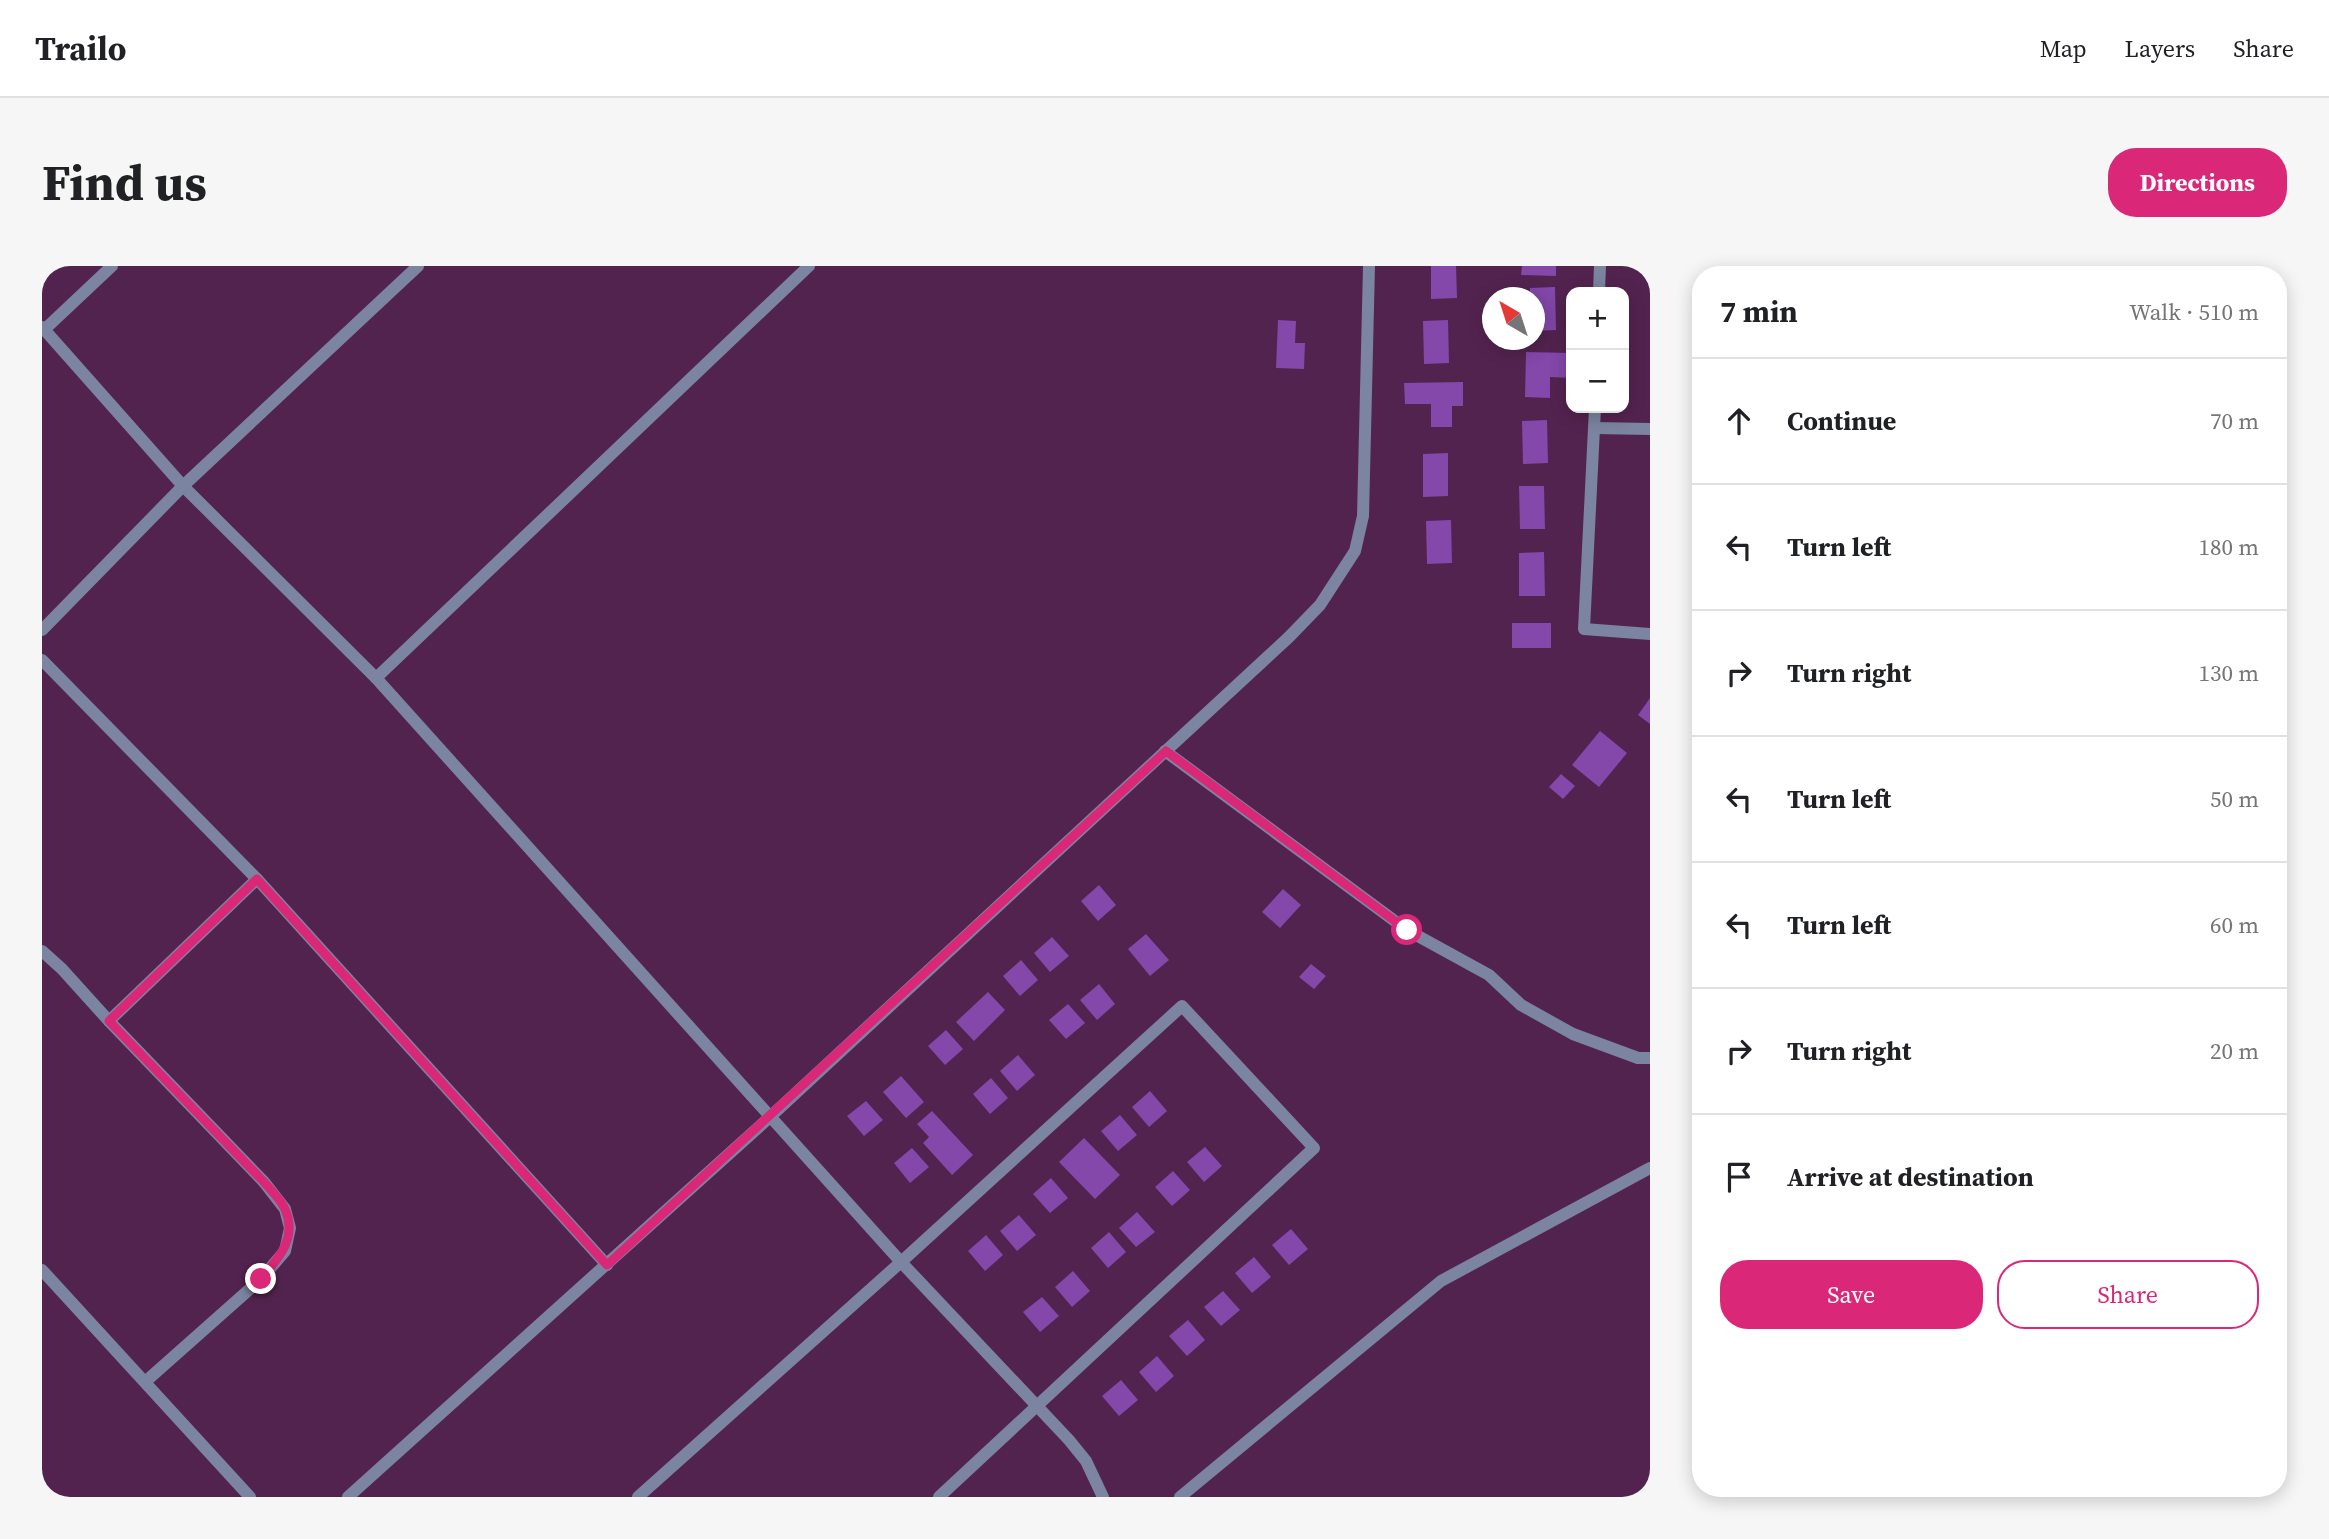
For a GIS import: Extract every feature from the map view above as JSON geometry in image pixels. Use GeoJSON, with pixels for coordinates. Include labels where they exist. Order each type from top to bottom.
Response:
{"type":"FeatureCollection","features":[{"type":"Feature","properties":{"kind":"street"},"geometry":{"type":"LineString","coordinates":[[111,266],[43,329],[183,486],[376,678],[901,1262],[1038,1406],[1086,1461],[1102,1497]]}},
{"type":"Feature","properties":{"kind":"street"},"geometry":{"type":"LineString","coordinates":[[42,630],[183,486],[418,266]]}},
{"type":"Feature","properties":{"kind":"street"},"geometry":{"type":"LineString","coordinates":[[376,678],[809,266]]}},
{"type":"Feature","properties":{"kind":"street"},"geometry":{"type":"LineString","coordinates":[[348,1497],[771,1116],[1289,637],[1320,605],[1355,551],[1363,516],[1369,266]]}},
{"type":"Feature","properties":{"kind":"street"},"geometry":{"type":"LineString","coordinates":[[1599,287],[1600,266]]}},
{"type":"Feature","properties":{"kind":"street"},"geometry":{"type":"LineString","coordinates":[[1595,413],[1584,629],[1650,634]]}},
{"type":"Feature","properties":{"kind":"street"},"geometry":{"type":"LineString","coordinates":[[1595,428],[1650,429]]}},
{"type":"Feature","properties":{"kind":"street"},"geometry":{"type":"LineString","coordinates":[[42,660],[257,879],[607,1265]]}},
{"type":"Feature","properties":{"kind":"street"},"geometry":{"type":"LineString","coordinates":[[1166,751],[1407,930],[1489,975],[1521,1005],[1573,1034],[1638,1058],[1650,1058]]}},
{"type":"Feature","properties":{"kind":"street"},"geometry":{"type":"LineString","coordinates":[[109,1021],[257,879]]}},
{"type":"Feature","properties":{"kind":"street"},"geometry":{"type":"LineString","coordinates":[[42,951],[264,1182],[285,1209],[290,1228],[285,1251],[261,1279],[145,1382]]}},
{"type":"Feature","properties":{"kind":"street"},"geometry":{"type":"LineString","coordinates":[[638,1497],[1182,1006],[1314,1148],[939,1497]]}},
{"type":"Feature","properties":{"kind":"street"},"geometry":{"type":"LineString","coordinates":[[1180,1497],[1441,1281],[1650,1168]]}},
{"type":"Feature","properties":{"kind":"street"},"geometry":{"type":"LineString","coordinates":[[42,1270],[250,1497]]}},
{"type":"Feature","properties":{"kind":"building"},"geometry":{"type":"Polygon","coordinates":[[[1431,266],[1456,266],[1457,298],[1431,299],[1431,266]]]}},
{"type":"Feature","properties":{"kind":"building"},"geometry":{"type":"Polygon","coordinates":[[[1522,266],[1556,266],[1556,276],[1521,275],[1522,266]]]}},
{"type":"Feature","properties":{"kind":"building"},"geometry":{"type":"Polygon","coordinates":[[[1545,287],[1555,287],[1556,330],[1545,330],[1545,287]]]}},
{"type":"Feature","properties":{"kind":"building"},"geometry":{"type":"Polygon","coordinates":[[[1278,320],[1296,321],[1295,343],[1305,343],[1304,369],[1276,368],[1278,320]]]}},
{"type":"Feature","properties":{"kind":"building"},"geometry":{"type":"Polygon","coordinates":[[[1448,320],[1449,363],[1424,364],[1423,321],[1448,320]]]}},
{"type":"Feature","properties":{"kind":"building"},"geometry":{"type":"Polygon","coordinates":[[[1526,352],[1566,353],[1566,378],[1550,377],[1550,398],[1525,397],[1526,352]]]}},
{"type":"Feature","properties":{"kind":"building"},"geometry":{"type":"Polygon","coordinates":[[[1463,382],[1463,406],[1452,406],[1452,427],[1431,427],[1431,404],[1405,404],[1404,383],[1463,382]]]}},
{"type":"Feature","properties":{"kind":"building"},"geometry":{"type":"Polygon","coordinates":[[[1547,420],[1548,463],[1523,464],[1522,421],[1547,420]]]}},
{"type":"Feature","properties":{"kind":"building"},"geometry":{"type":"Polygon","coordinates":[[[1448,453],[1448,496],[1423,497],[1423,454],[1448,453]]]}},
{"type":"Feature","properties":{"kind":"building"},"geometry":{"type":"Polygon","coordinates":[[[1519,486],[1544,486],[1545,529],[1520,529],[1519,486]]]}},
{"type":"Feature","properties":{"kind":"building"},"geometry":{"type":"Polygon","coordinates":[[[1451,520],[1452,563],[1427,564],[1426,521],[1451,520]]]}},
{"type":"Feature","properties":{"kind":"building"},"geometry":{"type":"Polygon","coordinates":[[[1544,552],[1545,596],[1519,596],[1519,553],[1544,552]]]}},
{"type":"Feature","properties":{"kind":"building"},"geometry":{"type":"Polygon","coordinates":[[[1512,623],[1551,623],[1551,648],[1512,648],[1512,623]]]}},
{"type":"Feature","properties":{"kind":"building"},"geometry":{"type":"Polygon","coordinates":[[[1650,698],[1650,724],[1638,715],[1650,698]]]}},
{"type":"Feature","properties":{"kind":"building"},"geometry":{"type":"Polygon","coordinates":[[[1600,731],[1627,753],[1599,787],[1572,765],[1600,731]]]}},
{"type":"Feature","properties":{"kind":"building"},"geometry":{"type":"Polygon","coordinates":[[[1561,774],[1575,786],[1563,799],[1549,787],[1561,774]]]}},
{"type":"Feature","properties":{"kind":"building"},"geometry":{"type":"Polygon","coordinates":[[[1099,885],[1116,905],[1098,921],[1081,901],[1099,885]]]}},
{"type":"Feature","properties":{"kind":"building"},"geometry":{"type":"Polygon","coordinates":[[[1283,889],[1301,905],[1280,928],[1262,912],[1283,889]]]}},
{"type":"Feature","properties":{"kind":"building"},"geometry":{"type":"Polygon","coordinates":[[[1146,934],[1169,960],[1150,976],[1128,949],[1146,934]]]}},
{"type":"Feature","properties":{"kind":"building"},"geometry":{"type":"Polygon","coordinates":[[[1052,937],[1069,956],[1050,972],[1034,953],[1052,937]]]}},
{"type":"Feature","properties":{"kind":"building"},"geometry":{"type":"Polygon","coordinates":[[[1021,960],[1038,980],[1020,996],[1003,976],[1021,960]]]}},
{"type":"Feature","properties":{"kind":"building"},"geometry":{"type":"Polygon","coordinates":[[[1311,964],[1326,976],[1314,989],[1299,977],[1311,964]]]}},
{"type":"Feature","properties":{"kind":"building"},"geometry":{"type":"Polygon","coordinates":[[[1099,984],[1115,1004],[1097,1020],[1080,1000],[1099,984]]]}},
{"type":"Feature","properties":{"kind":"building"},"geometry":{"type":"Polygon","coordinates":[[[988,992],[1005,1010],[974,1041],[956,1022],[988,992]]]}},
{"type":"Feature","properties":{"kind":"building"},"geometry":{"type":"Polygon","coordinates":[[[1068,1004],[1085,1023],[1066,1039],[1049,1020],[1068,1004]]]}},
{"type":"Feature","properties":{"kind":"building"},"geometry":{"type":"Polygon","coordinates":[[[946,1030],[963,1049],[945,1065],[928,1046],[946,1030]]]}},
{"type":"Feature","properties":{"kind":"building"},"geometry":{"type":"Polygon","coordinates":[[[1018,1055],[1035,1075],[1017,1091],[1000,1071],[1018,1055]]]}},
{"type":"Feature","properties":{"kind":"building"},"geometry":{"type":"Polygon","coordinates":[[[901,1076],[924,1102],[906,1118],[883,1092],[901,1076]]]}},
{"type":"Feature","properties":{"kind":"building"},"geometry":{"type":"Polygon","coordinates":[[[991,1078],[1008,1098],[990,1114],[973,1094],[991,1078]]]}},
{"type":"Feature","properties":{"kind":"building"},"geometry":{"type":"Polygon","coordinates":[[[1150,1091],[1167,1111],[1149,1127],[1132,1107],[1150,1091]]]}},
{"type":"Feature","properties":{"kind":"building"},"geometry":{"type":"Polygon","coordinates":[[[866,1101],[883,1120],[864,1136],[847,1116],[866,1101]]]}},
{"type":"Feature","properties":{"kind":"building"},"geometry":{"type":"Polygon","coordinates":[[[932,1111],[973,1155],[952,1175],[923,1143],[929,1137],[917,1124],[932,1111]]]}},
{"type":"Feature","properties":{"kind":"building"},"geometry":{"type":"Polygon","coordinates":[[[1120,1115],[1137,1135],[1118,1151],[1101,1131],[1120,1115]]]}},
{"type":"Feature","properties":{"kind":"building"},"geometry":{"type":"Polygon","coordinates":[[[1084,1138],[1120,1175],[1095,1199],[1059,1162],[1084,1138]]]}},
{"type":"Feature","properties":{"kind":"building"},"geometry":{"type":"Polygon","coordinates":[[[1205,1147],[1222,1166],[1204,1182],[1187,1162],[1205,1147]]]}},
{"type":"Feature","properties":{"kind":"building"},"geometry":{"type":"Polygon","coordinates":[[[912,1148],[929,1167],[910,1183],[894,1163],[912,1148]]]}},
{"type":"Feature","properties":{"kind":"building"},"geometry":{"type":"Polygon","coordinates":[[[1173,1171],[1190,1190],[1172,1206],[1155,1187],[1173,1171]]]}},
{"type":"Feature","properties":{"kind":"building"},"geometry":{"type":"Polygon","coordinates":[[[1051,1178],[1068,1198],[1050,1213],[1033,1194],[1051,1178]]]}},
{"type":"Feature","properties":{"kind":"building"},"geometry":{"type":"Polygon","coordinates":[[[1137,1212],[1155,1232],[1136,1247],[1119,1228],[1137,1212]]]}},
{"type":"Feature","properties":{"kind":"building"},"geometry":{"type":"Polygon","coordinates":[[[1019,1215],[1036,1235],[1017,1251],[1000,1231],[1019,1215]]]}},
{"type":"Feature","properties":{"kind":"building"},"geometry":{"type":"Polygon","coordinates":[[[1291,1229],[1308,1249],[1289,1265],[1272,1245],[1291,1229]]]}},
{"type":"Feature","properties":{"kind":"building"},"geometry":{"type":"Polygon","coordinates":[[[1109,1232],[1126,1252],[1108,1268],[1091,1248],[1109,1232]]]}},
{"type":"Feature","properties":{"kind":"building"},"geometry":{"type":"Polygon","coordinates":[[[986,1235],[1003,1255],[985,1271],[968,1251],[986,1235]]]}},
{"type":"Feature","properties":{"kind":"building"},"geometry":{"type":"Polygon","coordinates":[[[1254,1257],[1271,1277],[1252,1293],[1235,1273],[1254,1257]]]}},
{"type":"Feature","properties":{"kind":"building"},"geometry":{"type":"Polygon","coordinates":[[[1073,1271],[1090,1291],[1072,1307],[1055,1287],[1073,1271]]]}},
{"type":"Feature","properties":{"kind":"building"},"geometry":{"type":"Polygon","coordinates":[[[1223,1291],[1240,1310],[1221,1326],[1204,1307],[1223,1291]]]}},
{"type":"Feature","properties":{"kind":"building"},"geometry":{"type":"Polygon","coordinates":[[[1042,1297],[1059,1316],[1040,1332],[1023,1312],[1042,1297]]]}},
{"type":"Feature","properties":{"kind":"building"},"geometry":{"type":"Polygon","coordinates":[[[1188,1320],[1205,1340],[1187,1356],[1169,1336],[1188,1320]]]}},
{"type":"Feature","properties":{"kind":"building"},"geometry":{"type":"Polygon","coordinates":[[[1157,1356],[1174,1376],[1156,1392],[1139,1372],[1157,1356]]]}},
{"type":"Feature","properties":{"kind":"building"},"geometry":{"type":"Polygon","coordinates":[[[1121,1380],[1138,1400],[1119,1416],[1102,1396],[1121,1380]]]}},
{"type":"Feature","properties":{"kind":"route"},"geometry":{"type":"LineString","coordinates":[[261,1279],[285,1251],[290,1228],[285,1209],[264,1182],[109,1021],[257,879],[607,1265],[1166,751],[1407,930]]}}]}
